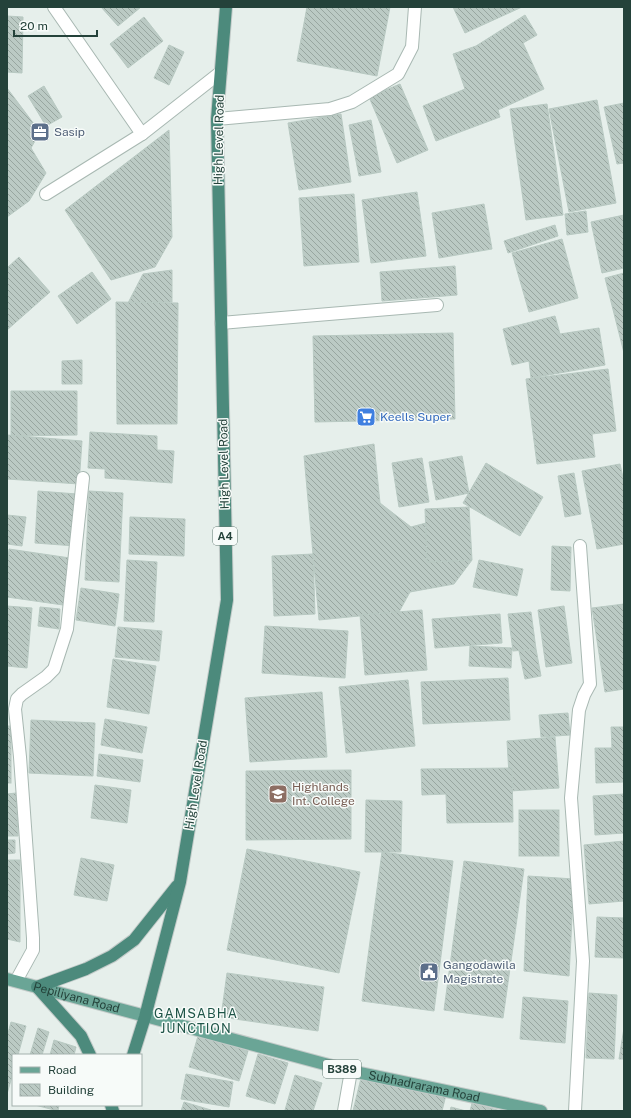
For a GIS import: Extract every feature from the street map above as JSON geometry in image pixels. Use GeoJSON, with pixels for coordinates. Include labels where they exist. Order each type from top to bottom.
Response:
{"type":"FeatureCollection","features":[{"type":"Feature","properties":{"kind":"highway","name":"High Level Road"},"geometry":{"type":"LineString","coordinates":[[133,1054],[146,1017],[180,882],[227,600],[217,119],[226,7]]}},
{"type":"Feature","properties":{"kind":"highway"},"geometry":{"type":"LineString","coordinates":[[89,1054],[80,1036],[37,987],[86,969],[112,956],[134,940],[180,882]]}},
{"type":"Feature","properties":{"kind":"main road","name":"Pepiliyana Road"},"geometry":{"type":"LineString","coordinates":[[12,980],[146,1017]]}},
{"type":"Feature","properties":{"kind":"main road","name":"Subhadrarama Road"},"geometry":{"type":"LineString","coordinates":[[146,1017],[351,1071],[541,1111]]}},
{"type":"Feature","properties":{"kind":"street"},"geometry":{"type":"LineString","coordinates":[[54,7],[142,134]]}},
{"type":"Feature","properties":{"kind":"street"},"geometry":{"type":"LineString","coordinates":[[217,119],[330,109],[352,102],[398,74],[412,47],[415,7]]}},
{"type":"Feature","properties":{"kind":"street"},"geometry":{"type":"LineString","coordinates":[[46,194],[142,134],[221,72]]}},
{"type":"Feature","properties":{"kind":"street"},"geometry":{"type":"LineString","coordinates":[[221,322],[437,305]]}},
{"type":"Feature","properties":{"kind":"street"},"geometry":{"type":"LineString","coordinates":[[12,980],[33,950],[20,757],[15,709],[17,699],[54,669],[67,629],[83,478]]}},
{"type":"Feature","properties":{"kind":"street"},"geometry":{"type":"LineString","coordinates":[[575,1111],[583,961],[571,798],[579,710],[584,695],[590,684],[580,546]]}},
{"type":"Feature","properties":{"kind":"street"},"geometry":{"type":"LineString","coordinates":[[344,1111],[351,1071]]}},
{"type":"Feature","properties":{"kind":"building"},"geometry":{"type":"Polygon","coordinates":[[[101,7],[141,7],[118,26],[101,7]]]}},
{"type":"Feature","properties":{"kind":"building"},"geometry":{"type":"Polygon","coordinates":[[[307,7],[390,7],[377,76],[297,61],[307,7]]]}},
{"type":"Feature","properties":{"kind":"building"},"geometry":{"type":"Polygon","coordinates":[[[453,7],[522,7],[465,33],[453,7]]]}},
{"type":"Feature","properties":{"kind":"building"},"geometry":{"type":"Polygon","coordinates":[[[525,15],[537,35],[523,43],[544,89],[498,110],[500,117],[436,141],[423,106],[465,89],[453,54],[476,46],[525,15]]]}},
{"type":"Feature","properties":{"kind":"building"},"geometry":{"type":"Polygon","coordinates":[[[7,16],[23,17],[22,73],[7,72],[7,16]]]}},
{"type":"Feature","properties":{"kind":"building"},"geometry":{"type":"Polygon","coordinates":[[[144,17],[163,41],[128,68],[110,44],[144,17]]]}},
{"type":"Feature","properties":{"kind":"building"},"geometry":{"type":"Polygon","coordinates":[[[169,45],[184,52],[169,85],[154,78],[169,45]]]}},
{"type":"Feature","properties":{"kind":"building"},"geometry":{"type":"Polygon","coordinates":[[[400,84],[428,150],[397,163],[369,97],[400,84]]]}},
{"type":"Feature","properties":{"kind":"building"},"geometry":{"type":"Polygon","coordinates":[[[44,86],[62,117],[46,126],[28,96],[44,86]]]}},
{"type":"Feature","properties":{"kind":"building"},"geometry":{"type":"Polygon","coordinates":[[[7,88],[40,132],[31,148],[46,173],[29,201],[7,217],[7,88]]]}},
{"type":"Feature","properties":{"kind":"building"},"geometry":{"type":"Polygon","coordinates":[[[597,100],[616,203],[569,212],[549,109],[597,100]]]}},
{"type":"Feature","properties":{"kind":"building"},"geometry":{"type":"Polygon","coordinates":[[[624,103],[624,163],[617,164],[604,107],[624,103]]]}},
{"type":"Feature","properties":{"kind":"building"},"geometry":{"type":"Polygon","coordinates":[[[547,104],[563,215],[526,220],[510,109],[547,104]]]}},
{"type":"Feature","properties":{"kind":"building"},"geometry":{"type":"Polygon","coordinates":[[[341,114],[351,182],[299,190],[288,123],[341,114]]]}},
{"type":"Feature","properties":{"kind":"building"},"geometry":{"type":"Polygon","coordinates":[[[371,120],[381,172],[359,176],[349,125],[371,120]]]}},
{"type":"Feature","properties":{"kind":"building"},"geometry":{"type":"Polygon","coordinates":[[[169,130],[172,237],[155,267],[111,280],[65,210],[169,130]]]}},
{"type":"Feature","properties":{"kind":"building"},"geometry":{"type":"Polygon","coordinates":[[[417,192],[426,256],[371,263],[362,200],[417,192]]]}},
{"type":"Feature","properties":{"kind":"building"},"geometry":{"type":"Polygon","coordinates":[[[354,194],[359,262],[304,266],[299,198],[354,194]]]}},
{"type":"Feature","properties":{"kind":"building"},"geometry":{"type":"Polygon","coordinates":[[[484,204],[492,249],[439,258],[432,213],[484,204]]]}},
{"type":"Feature","properties":{"kind":"building"},"geometry":{"type":"Polygon","coordinates":[[[586,211],[588,232],[567,235],[565,214],[586,211]]]}},
{"type":"Feature","properties":{"kind":"building"},"geometry":{"type":"Polygon","coordinates":[[[624,215],[624,268],[602,273],[591,222],[624,215]]]}},
{"type":"Feature","properties":{"kind":"building"},"geometry":{"type":"Polygon","coordinates":[[[555,225],[558,236],[508,253],[504,241],[555,225]]]}},
{"type":"Feature","properties":{"kind":"building"},"geometry":{"type":"Polygon","coordinates":[[[562,239],[578,298],[529,312],[512,253],[562,239]]]}},
{"type":"Feature","properties":{"kind":"building"},"geometry":{"type":"Polygon","coordinates":[[[19,257],[50,292],[7,330],[7,268],[19,257]]]}},
{"type":"Feature","properties":{"kind":"building"},"geometry":{"type":"Polygon","coordinates":[[[455,266],[457,295],[382,301],[380,272],[455,266]]]}},
{"type":"Feature","properties":{"kind":"building"},"geometry":{"type":"Polygon","coordinates":[[[172,270],[172,302],[128,303],[143,274],[172,270]]]}},
{"type":"Feature","properties":{"kind":"building"},"geometry":{"type":"Polygon","coordinates":[[[92,272],[111,299],[77,324],[58,296],[92,272]]]}},
{"type":"Feature","properties":{"kind":"building"},"geometry":{"type":"Polygon","coordinates":[[[624,273],[624,353],[605,278],[624,273]]]}},
{"type":"Feature","properties":{"kind":"building"},"geometry":{"type":"Polygon","coordinates":[[[116,302],[178,303],[177,424],[117,424],[116,302]]]}},
{"type":"Feature","properties":{"kind":"building"},"geometry":{"type":"Polygon","coordinates":[[[555,316],[560,334],[599,328],[605,365],[531,378],[529,361],[512,365],[503,329],[555,316]]]}},
{"type":"Feature","properties":{"kind":"building"},"geometry":{"type":"Polygon","coordinates":[[[453,333],[455,419],[315,422],[313,336],[453,333]]]}},
{"type":"Feature","properties":{"kind":"building"},"geometry":{"type":"Polygon","coordinates":[[[82,360],[82,384],[62,384],[62,361],[82,360]]]}},
{"type":"Feature","properties":{"kind":"building"},"geometry":{"type":"Polygon","coordinates":[[[608,369],[616,431],[592,434],[595,457],[537,464],[526,379],[608,369]]]}},
{"type":"Feature","properties":{"kind":"building"},"geometry":{"type":"Polygon","coordinates":[[[11,391],[77,391],[77,435],[11,436],[11,391]]]}},
{"type":"Feature","properties":{"kind":"building"},"geometry":{"type":"Polygon","coordinates":[[[90,432],[157,436],[157,450],[174,451],[172,483],[105,478],[105,469],[88,468],[90,432]]]}},
{"type":"Feature","properties":{"kind":"building"},"geometry":{"type":"Polygon","coordinates":[[[7,435],[82,441],[79,484],[7,479],[7,435]]]}},
{"type":"Feature","properties":{"kind":"building"},"geometry":{"type":"Polygon","coordinates":[[[374,444],[380,503],[411,527],[426,523],[427,562],[472,560],[454,584],[410,592],[399,612],[319,620],[304,456],[374,444]]]}},
{"type":"Feature","properties":{"kind":"building"},"geometry":{"type":"Polygon","coordinates":[[[462,456],[469,493],[436,500],[429,462],[462,456]]]}},
{"type":"Feature","properties":{"kind":"building"},"geometry":{"type":"Polygon","coordinates":[[[422,458],[429,502],[399,507],[392,463],[422,458]]]}},
{"type":"Feature","properties":{"kind":"building"},"geometry":{"type":"Polygon","coordinates":[[[486,463],[543,497],[520,536],[463,503],[486,463]]]}},
{"type":"Feature","properties":{"kind":"building"},"geometry":{"type":"Polygon","coordinates":[[[620,464],[624,482],[624,544],[597,549],[582,471],[620,464]]]}},
{"type":"Feature","properties":{"kind":"building"},"geometry":{"type":"Polygon","coordinates":[[[574,473],[581,514],[565,517],[558,476],[574,473]]]}},
{"type":"Feature","properties":{"kind":"building"},"geometry":{"type":"Polygon","coordinates":[[[38,491],[77,494],[75,546],[35,543],[38,491]]]}},
{"type":"Feature","properties":{"kind":"building"},"geometry":{"type":"Polygon","coordinates":[[[89,491],[123,493],[119,582],[85,580],[89,491]]]}},
{"type":"Feature","properties":{"kind":"building"},"geometry":{"type":"Polygon","coordinates":[[[469,507],[472,560],[427,562],[425,509],[469,507]]]}},
{"type":"Feature","properties":{"kind":"building"},"geometry":{"type":"Polygon","coordinates":[[[7,515],[26,517],[22,546],[7,544],[7,515]]]}},
{"type":"Feature","properties":{"kind":"building"},"geometry":{"type":"Polygon","coordinates":[[[130,517],[185,519],[184,556],[129,554],[130,517]]]}},
{"type":"Feature","properties":{"kind":"building"},"geometry":{"type":"Polygon","coordinates":[[[552,546],[571,547],[570,591],[551,590],[552,546]]]}},
{"type":"Feature","properties":{"kind":"building"},"geometry":{"type":"Polygon","coordinates":[[[9,549],[70,558],[63,605],[7,597],[7,567],[9,549]]]}},
{"type":"Feature","properties":{"kind":"building"},"geometry":{"type":"Polygon","coordinates":[[[313,554],[315,614],[274,616],[272,556],[313,554]]]}},
{"type":"Feature","properties":{"kind":"building"},"geometry":{"type":"Polygon","coordinates":[[[127,560],[157,562],[154,622],[124,621],[127,560]]]}},
{"type":"Feature","properties":{"kind":"building"},"geometry":{"type":"Polygon","coordinates":[[[479,560],[523,569],[517,596],[473,587],[479,560]]]}},
{"type":"Feature","properties":{"kind":"building"},"geometry":{"type":"Polygon","coordinates":[[[81,588],[119,594],[115,626],[76,620],[81,588]]]}},
{"type":"Feature","properties":{"kind":"building"},"geometry":{"type":"Polygon","coordinates":[[[624,604],[624,689],[605,692],[592,608],[624,604]]]}},
{"type":"Feature","properties":{"kind":"building"},"geometry":{"type":"Polygon","coordinates":[[[7,606],[32,608],[27,668],[7,666],[7,606]]]}},
{"type":"Feature","properties":{"kind":"building"},"geometry":{"type":"Polygon","coordinates":[[[564,606],[572,663],[546,667],[538,610],[564,606]]]}},
{"type":"Feature","properties":{"kind":"building"},"geometry":{"type":"Polygon","coordinates":[[[40,607],[60,609],[59,629],[38,626],[40,607]]]}},
{"type":"Feature","properties":{"kind":"building"},"geometry":{"type":"Polygon","coordinates":[[[422,610],[427,670],[365,675],[360,615],[422,610]]]}},
{"type":"Feature","properties":{"kind":"building"},"geometry":{"type":"Polygon","coordinates":[[[531,612],[536,649],[513,651],[508,614],[531,612]]]}},
{"type":"Feature","properties":{"kind":"building"},"geometry":{"type":"Polygon","coordinates":[[[500,614],[502,643],[435,648],[432,619],[500,614]]]}},
{"type":"Feature","properties":{"kind":"building"},"geometry":{"type":"Polygon","coordinates":[[[265,626],[348,631],[345,678],[262,673],[265,626]]]}},
{"type":"Feature","properties":{"kind":"building"},"geometry":{"type":"Polygon","coordinates":[[[118,627],[162,631],[159,661],[115,657],[118,627]]]}},
{"type":"Feature","properties":{"kind":"building"},"geometry":{"type":"Polygon","coordinates":[[[470,646],[512,648],[511,668],[469,666],[470,646]]]}},
{"type":"Feature","properties":{"kind":"building"},"geometry":{"type":"Polygon","coordinates":[[[536,649],[541,676],[525,679],[519,651],[536,649]]]}},
{"type":"Feature","properties":{"kind":"building"},"geometry":{"type":"Polygon","coordinates":[[[113,659],[156,666],[149,714],[107,707],[113,659]]]}},
{"type":"Feature","properties":{"kind":"building"},"geometry":{"type":"Polygon","coordinates":[[[508,678],[510,720],[423,724],[421,682],[508,678]]]}},
{"type":"Feature","properties":{"kind":"building"},"geometry":{"type":"Polygon","coordinates":[[[408,680],[415,746],[346,753],[339,687],[408,680]]]}},
{"type":"Feature","properties":{"kind":"building"},"geometry":{"type":"Polygon","coordinates":[[[322,692],[327,757],[250,762],[245,698],[322,692]]]}},
{"type":"Feature","properties":{"kind":"building"},"geometry":{"type":"Polygon","coordinates":[[[568,713],[570,735],[541,737],[539,715],[568,713]]]}},
{"type":"Feature","properties":{"kind":"building"},"geometry":{"type":"Polygon","coordinates":[[[105,719],[147,727],[142,753],[101,745],[105,719]]]}},
{"type":"Feature","properties":{"kind":"building"},"geometry":{"type":"Polygon","coordinates":[[[31,720],[95,723],[93,776],[29,773],[31,720]]]}},
{"type":"Feature","properties":{"kind":"building"},"geometry":{"type":"Polygon","coordinates":[[[7,726],[11,726],[11,783],[7,783],[7,726]]]}},
{"type":"Feature","properties":{"kind":"building"},"geometry":{"type":"Polygon","coordinates":[[[611,727],[624,727],[624,782],[596,783],[595,748],[612,748],[611,727]]]}},
{"type":"Feature","properties":{"kind":"building"},"geometry":{"type":"Polygon","coordinates":[[[555,737],[559,788],[510,791],[507,741],[555,737]]]}},
{"type":"Feature","properties":{"kind":"building"},"geometry":{"type":"Polygon","coordinates":[[[99,754],[143,760],[140,782],[97,776],[99,754]]]}},
{"type":"Feature","properties":{"kind":"building"},"geometry":{"type":"Polygon","coordinates":[[[512,768],[513,822],[447,823],[446,794],[422,795],[421,769],[512,768]]]}},
{"type":"Feature","properties":{"kind":"building"},"geometry":{"type":"Polygon","coordinates":[[[351,770],[351,839],[246,840],[246,771],[351,770]]]}},
{"type":"Feature","properties":{"kind":"building"},"geometry":{"type":"Polygon","coordinates":[[[95,785],[131,790],[127,823],[91,818],[95,785]]]}},
{"type":"Feature","properties":{"kind":"building"},"geometry":{"type":"Polygon","coordinates":[[[16,793],[18,836],[7,836],[7,794],[16,793]]]}},
{"type":"Feature","properties":{"kind":"building"},"geometry":{"type":"Polygon","coordinates":[[[624,794],[624,833],[595,835],[593,796],[624,794]]]}},
{"type":"Feature","properties":{"kind":"building"},"geometry":{"type":"Polygon","coordinates":[[[366,800],[402,801],[401,852],[365,852],[366,800]]]}},
{"type":"Feature","properties":{"kind":"building"},"geometry":{"type":"Polygon","coordinates":[[[519,810],[559,810],[559,856],[519,856],[519,810]]]}},
{"type":"Feature","properties":{"kind":"building"},"geometry":{"type":"Polygon","coordinates":[[[7,840],[15,840],[15,853],[7,854],[7,840]]]}},
{"type":"Feature","properties":{"kind":"building"},"geometry":{"type":"Polygon","coordinates":[[[624,841],[624,901],[589,904],[584,845],[624,841]]]}},
{"type":"Feature","properties":{"kind":"building"},"geometry":{"type":"Polygon","coordinates":[[[247,849],[360,872],[339,973],[227,950],[247,849]]]}},
{"type":"Feature","properties":{"kind":"building"},"geometry":{"type":"Polygon","coordinates":[[[382,852],[453,861],[434,1011],[362,1001],[382,852]]]}},
{"type":"Feature","properties":{"kind":"building"},"geometry":{"type":"Polygon","coordinates":[[[81,858],[114,865],[107,901],[74,895],[81,858]]]}},
{"type":"Feature","properties":{"kind":"building"},"geometry":{"type":"Polygon","coordinates":[[[7,860],[20,860],[20,942],[7,939],[7,860]]]}},
{"type":"Feature","properties":{"kind":"building"},"geometry":{"type":"Polygon","coordinates":[[[464,861],[524,869],[503,1018],[444,1010],[464,861]]]}},
{"type":"Feature","properties":{"kind":"building"},"geometry":{"type":"Polygon","coordinates":[[[528,876],[574,879],[569,976],[524,971],[528,876]]]}},
{"type":"Feature","properties":{"kind":"building"},"geometry":{"type":"Polygon","coordinates":[[[597,917],[624,918],[624,958],[595,957],[597,917]]]}},
{"type":"Feature","properties":{"kind":"building"},"geometry":{"type":"Polygon","coordinates":[[[227,973],[324,987],[318,1031],[221,1017],[227,973]]]}},
{"type":"Feature","properties":{"kind":"building"},"geometry":{"type":"Polygon","coordinates":[[[589,993],[617,995],[614,1059],[586,1058],[589,993]]]}},
{"type":"Feature","properties":{"kind":"building"},"geometry":{"type":"Polygon","coordinates":[[[523,997],[568,1001],[565,1043],[520,1039],[523,997]]]}},
{"type":"Feature","properties":{"kind":"building"},"geometry":{"type":"Polygon","coordinates":[[[11,1022],[26,1026],[18,1054],[12,1054],[12,1076],[7,1094],[7,1037],[11,1022]]]}},
{"type":"Feature","properties":{"kind":"building"},"geometry":{"type":"Polygon","coordinates":[[[38,1028],[49,1032],[42,1054],[30,1054],[38,1028]]]}},
{"type":"Feature","properties":{"kind":"building"},"geometry":{"type":"Polygon","coordinates":[[[624,1028],[624,1059],[619,1059],[624,1028]]]}},
{"type":"Feature","properties":{"kind":"building"},"geometry":{"type":"Polygon","coordinates":[[[198,1036],[248,1051],[239,1081],[189,1067],[198,1036]]]}},
{"type":"Feature","properties":{"kind":"building"},"geometry":{"type":"Polygon","coordinates":[[[54,1040],[76,1047],[74,1054],[50,1054],[54,1040]]]}},
{"type":"Feature","properties":{"kind":"building"},"geometry":{"type":"Polygon","coordinates":[[[258,1054],[288,1063],[275,1104],[246,1096],[258,1054]]]}},
{"type":"Feature","properties":{"kind":"building"},"geometry":{"type":"Polygon","coordinates":[[[186,1074],[233,1082],[229,1107],[181,1099],[186,1074]]]}},
{"type":"Feature","properties":{"kind":"building"},"geometry":{"type":"Polygon","coordinates":[[[362,1074],[446,1095],[442,1111],[353,1111],[362,1074]]]}},
{"type":"Feature","properties":{"kind":"building"},"geometry":{"type":"Polygon","coordinates":[[[295,1075],[322,1083],[313,1111],[285,1110],[295,1075]]]}},
{"type":"Feature","properties":{"kind":"building"},"geometry":{"type":"Polygon","coordinates":[[[184,1102],[211,1110],[211,1111],[181,1111],[184,1102]]]}},
{"type":"Feature","properties":{"kind":"building"},"geometry":{"type":"Polygon","coordinates":[[[472,1103],[501,1111],[470,1111],[472,1103]]]}},
{"type":"Feature","properties":{"kind":"building"},"geometry":{"type":"Polygon","coordinates":[[[39,1106],[59,1106],[58,1111],[39,1106]]]}},
{"type":"Feature","properties":{"kind":"building"},"geometry":{"type":"Polygon","coordinates":[[[451,1107],[466,1111],[450,1111],[451,1107]]]}},
{"type":"Feature","properties":{"kind":"place","name":"Sasip"},"geometry":{"type":"Point","coordinates":[40,132]}},
{"type":"Feature","properties":{"kind":"place","name":"Keells Super"},"geometry":{"type":"Point","coordinates":[366,417]}},
{"type":"Feature","properties":{"kind":"place","name":"Highlands Int. College"},"geometry":{"type":"Point","coordinates":[278,794]}},
{"type":"Feature","properties":{"kind":"place","name":"Gangodawila Magistrate"},"geometry":{"type":"Point","coordinates":[429,972]}},
{"type":"Feature","properties":{"kind":"district","name":"GAMSABHA JUNCTION"},"geometry":{"type":"Point","coordinates":[196,1020]}}]}
